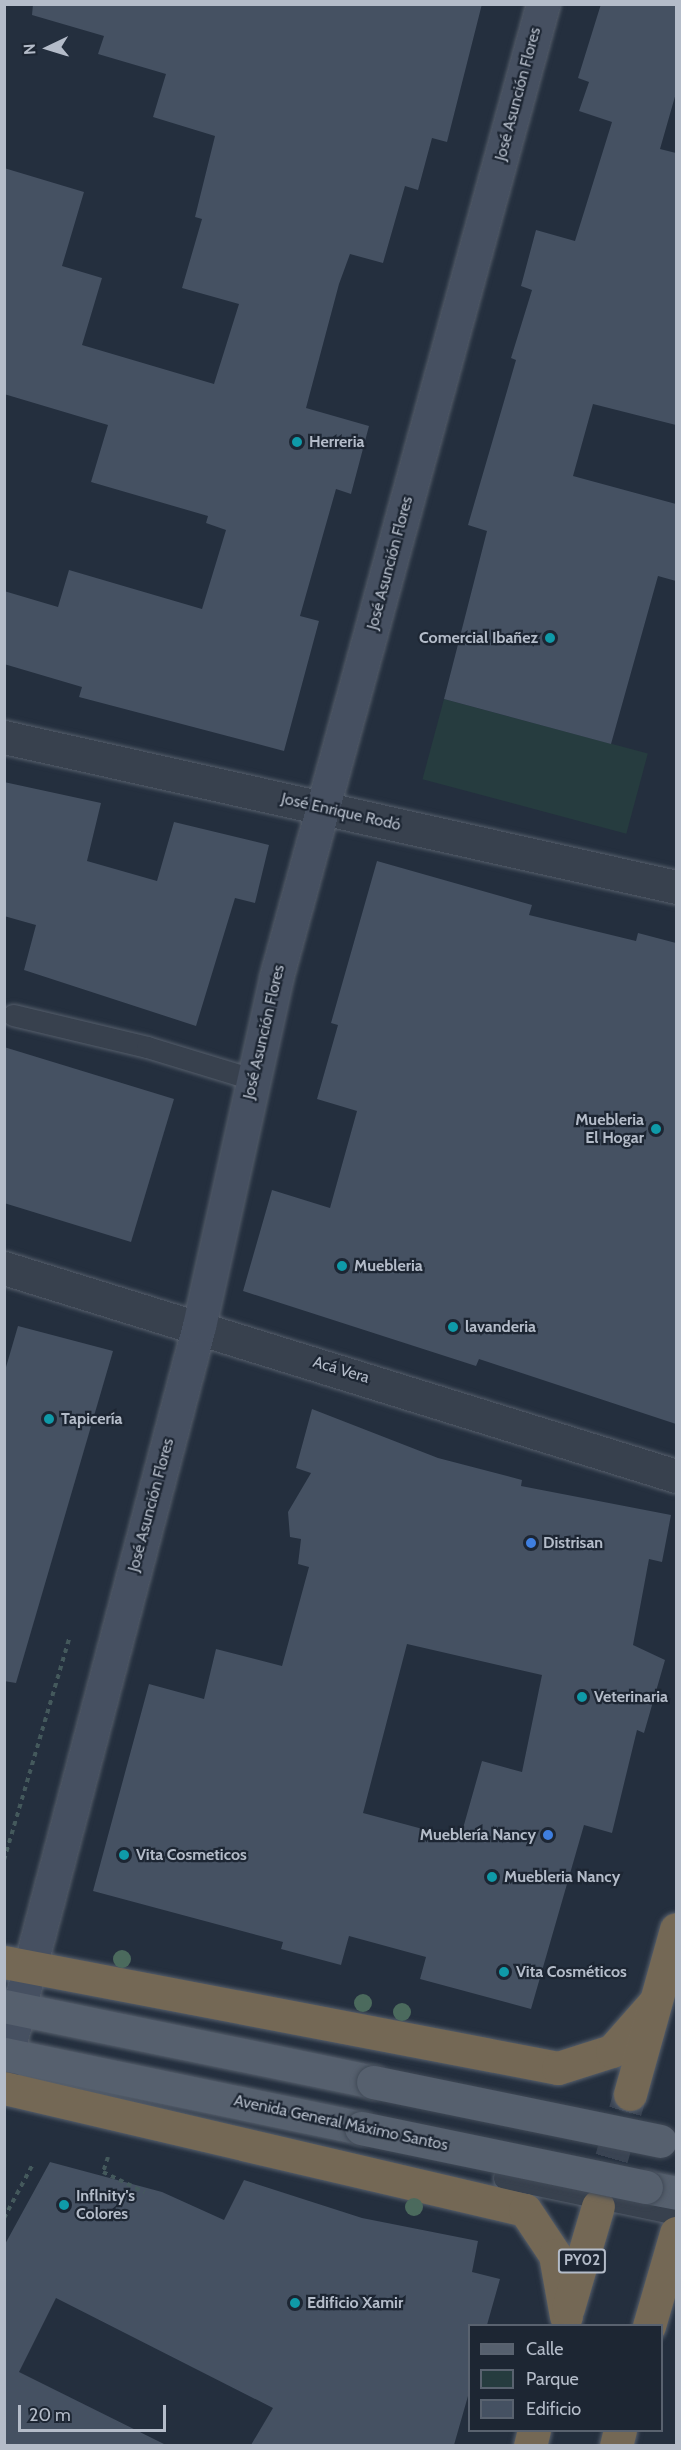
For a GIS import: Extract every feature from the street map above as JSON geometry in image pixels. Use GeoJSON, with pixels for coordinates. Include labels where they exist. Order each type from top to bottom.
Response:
{"type":"FeatureCollection","features":[{"type":"Feature","properties":{"kind":"highway"},"geometry":{"type":"LineString","coordinates":[[630,2094],[676,1929]]}},
{"type":"Feature","properties":{"kind":"highway"},"geometry":{"type":"LineString","coordinates":[[16,1964],[558,2068],[612,2051],[655,2002]]}},
{"type":"Feature","properties":{"kind":"highway"},"geometry":{"type":"LineString","coordinates":[[4,2088],[525,2210],[555,2254],[564,2321]]}},
{"type":"Feature","properties":{"kind":"highway","name":"PY02"},"geometry":{"type":"LineString","coordinates":[[564,2321],[598,2206]]}},
{"type":"Feature","properties":{"kind":"highway"},"geometry":{"type":"LineString","coordinates":[[649,2324],[676,2233]]}},
{"type":"Feature","properties":{"kind":"highway"},"geometry":{"type":"LineString","coordinates":[[662,2324],[676,2303]]}},
{"type":"Feature","properties":{"kind":"main road"},"geometry":{"type":"LineString","coordinates":[[11,2007],[676,2145]]}},
{"type":"Feature","properties":{"kind":"main road","name":"Avenida General Máximo Santos"},"geometry":{"type":"LineString","coordinates":[[5,2058],[144,2083],[676,2193]]}},
{"type":"Feature","properties":{"kind":"street","name":"José Asunción Flores"},"geometry":{"type":"LineString","coordinates":[[5,2058],[16,1964],[199,1326],[252,1079],[323,807],[543,4]]}},
{"type":"Feature","properties":{"kind":"street","name":"José Enrique Rodó"},"geometry":{"type":"LineString","coordinates":[[4,737],[676,887]]}},
{"type":"Feature","properties":{"kind":"street","name":"Acá Vera"},"geometry":{"type":"LineString","coordinates":[[4,1268],[199,1326],[676,1476]]}},
{"type":"Feature","properties":{"kind":"lane"},"geometry":{"type":"LineString","coordinates":[[13,1016],[147,1047],[252,1079]]}},
{"type":"Feature","properties":{"kind":"lane"},"geometry":{"type":"LineString","coordinates":[[504,2178],[676,2214]]}},
{"type":"Feature","properties":{"kind":"path"},"geometry":{"type":"LineString","coordinates":[[110,2151],[103,2172],[144,2192]]}},
{"type":"Feature","properties":{"kind":"path"},"geometry":{"type":"LineString","coordinates":[[4,2218],[33,2164]]}},
{"type":"Feature","properties":{"kind":"green space"},"geometry":{"type":"Polygon","coordinates":[[[444,699],[648,754],[626,834],[423,779],[444,699]]]}},
{"type":"Feature","properties":{"kind":"building"},"geometry":{"type":"Polygon","coordinates":[[[33,4],[482,4],[447,142],[432,138],[418,190],[405,186],[383,263],[350,254],[339,284],[306,408],[369,426],[351,494],[336,489],[300,616],[319,621],[284,751],[79,697],[82,687],[4,664],[4,591],[58,607],[69,570],[202,609],[226,530],[206,523],[208,516],[91,482],[108,425],[4,394],[4,168],[84,192],[62,266],[102,278],[82,345],[214,384],[239,304],[182,288],[202,219],[195,217],[215,136],[153,117],[166,74],[98,54],[104,36],[32,15],[33,4]]]}},
{"type":"Feature","properties":{"kind":"building"},"geometry":{"type":"Polygon","coordinates":[[[601,4],[676,4],[676,93],[660,149],[676,153],[676,425],[593,404],[573,476],[676,504],[676,581],[658,576],[611,744],[444,699],[487,531],[468,525],[516,360],[511,358],[532,290],[521,286],[536,230],[575,241],[612,122],[579,111],[589,82],[578,78],[601,4]]]}},
{"type":"Feature","properties":{"kind":"building"},"geometry":{"type":"Polygon","coordinates":[[[4,782],[101,803],[87,861],[157,881],[174,822],[269,845],[255,903],[235,898],[196,1026],[24,970],[36,925],[4,916],[4,782]]]}},
{"type":"Feature","properties":{"kind":"building"},"geometry":{"type":"Polygon","coordinates":[[[377,861],[532,905],[529,915],[636,941],[638,933],[676,943],[676,1424],[479,1359],[476,1366],[243,1291],[272,1190],[330,1208],[357,1111],[317,1099],[338,1025],[331,1023],[377,861]]]}},
{"type":"Feature","properties":{"kind":"building"},"geometry":{"type":"Polygon","coordinates":[[[4,1047],[174,1099],[131,1242],[4,1203],[4,1047]]]}},
{"type":"Feature","properties":{"kind":"building"},"geometry":{"type":"Polygon","coordinates":[[[18,1326],[113,1351],[16,1683],[4,1681],[4,1374],[18,1326]]]}},
{"type":"Feature","properties":{"kind":"building"},"geometry":{"type":"Polygon","coordinates":[[[312,1409],[438,1458],[522,1480],[521,1486],[671,1515],[662,1562],[649,1559],[633,1645],[665,1660],[644,1733],[637,1730],[612,1833],[584,1825],[531,2009],[420,1979],[426,1957],[349,1936],[341,1965],[281,1949],[283,1942],[93,1891],[149,1684],[204,1699],[216,1649],[282,1666],[309,1567],[298,1564],[301,1539],[290,1537],[288,1512],[311,1473],[296,1468],[312,1409]],[[407,1644],[363,1813],[460,1839],[482,1761],[522,1772],[542,1675],[407,1644]]]}},
{"type":"Feature","properties":{"kind":"building"},"geometry":{"type":"Polygon","coordinates":[[[50,2162],[162,2192],[224,2220],[244,2180],[362,2218],[478,2241],[472,2272],[500,2279],[487,2324],[468,2324],[468,2396],[454,2445],[251,2445],[273,2408],[56,2298],[19,2372],[166,2445],[4,2445],[4,2246],[50,2162]]]}},
{"type":"Feature","properties":{"kind":"tunnel"},"geometry":{"type":"LineString","coordinates":[[598,2205],[630,2094]]}},
{"type":"Feature","properties":{"kind":"place","name":"Herreria"},"geometry":{"type":"Point","coordinates":[297,442]}},
{"type":"Feature","properties":{"kind":"place","name":"Comercial Ibañez"},"geometry":{"type":"Point","coordinates":[550,638]}},
{"type":"Feature","properties":{"kind":"place","name":"Muebleria El Hogar"},"geometry":{"type":"Point","coordinates":[656,1129]}},
{"type":"Feature","properties":{"kind":"place","name":"Muebleria"},"geometry":{"type":"Point","coordinates":[342,1266]}},
{"type":"Feature","properties":{"kind":"place","name":"lavanderia"},"geometry":{"type":"Point","coordinates":[453,1327]}},
{"type":"Feature","properties":{"kind":"place","name":"Tapicería"},"geometry":{"type":"Point","coordinates":[49,1419]}},
{"type":"Feature","properties":{"kind":"place","name":"Distrisan"},"geometry":{"type":"Point","coordinates":[531,1543]}},
{"type":"Feature","properties":{"kind":"place","name":"Veterinaria"},"geometry":{"type":"Point","coordinates":[582,1697]}},
{"type":"Feature","properties":{"kind":"place","name":"Mueblería Nancy"},"geometry":{"type":"Point","coordinates":[548,1835]}},
{"type":"Feature","properties":{"kind":"place","name":"Vita Cosmeticos"},"geometry":{"type":"Point","coordinates":[124,1855]}},
{"type":"Feature","properties":{"kind":"place","name":"Muebleria Nancy"},"geometry":{"type":"Point","coordinates":[492,1877]}},
{"type":"Feature","properties":{"kind":"place","name":"Vita Cosméticos"},"geometry":{"type":"Point","coordinates":[504,1972]}},
{"type":"Feature","properties":{"kind":"place","name":"Inflnity's Colores"},"geometry":{"type":"Point","coordinates":[64,2205]}},
{"type":"Feature","properties":{"kind":"place","name":"Edificio Xamir"},"geometry":{"type":"Point","coordinates":[295,2303]}}]}
